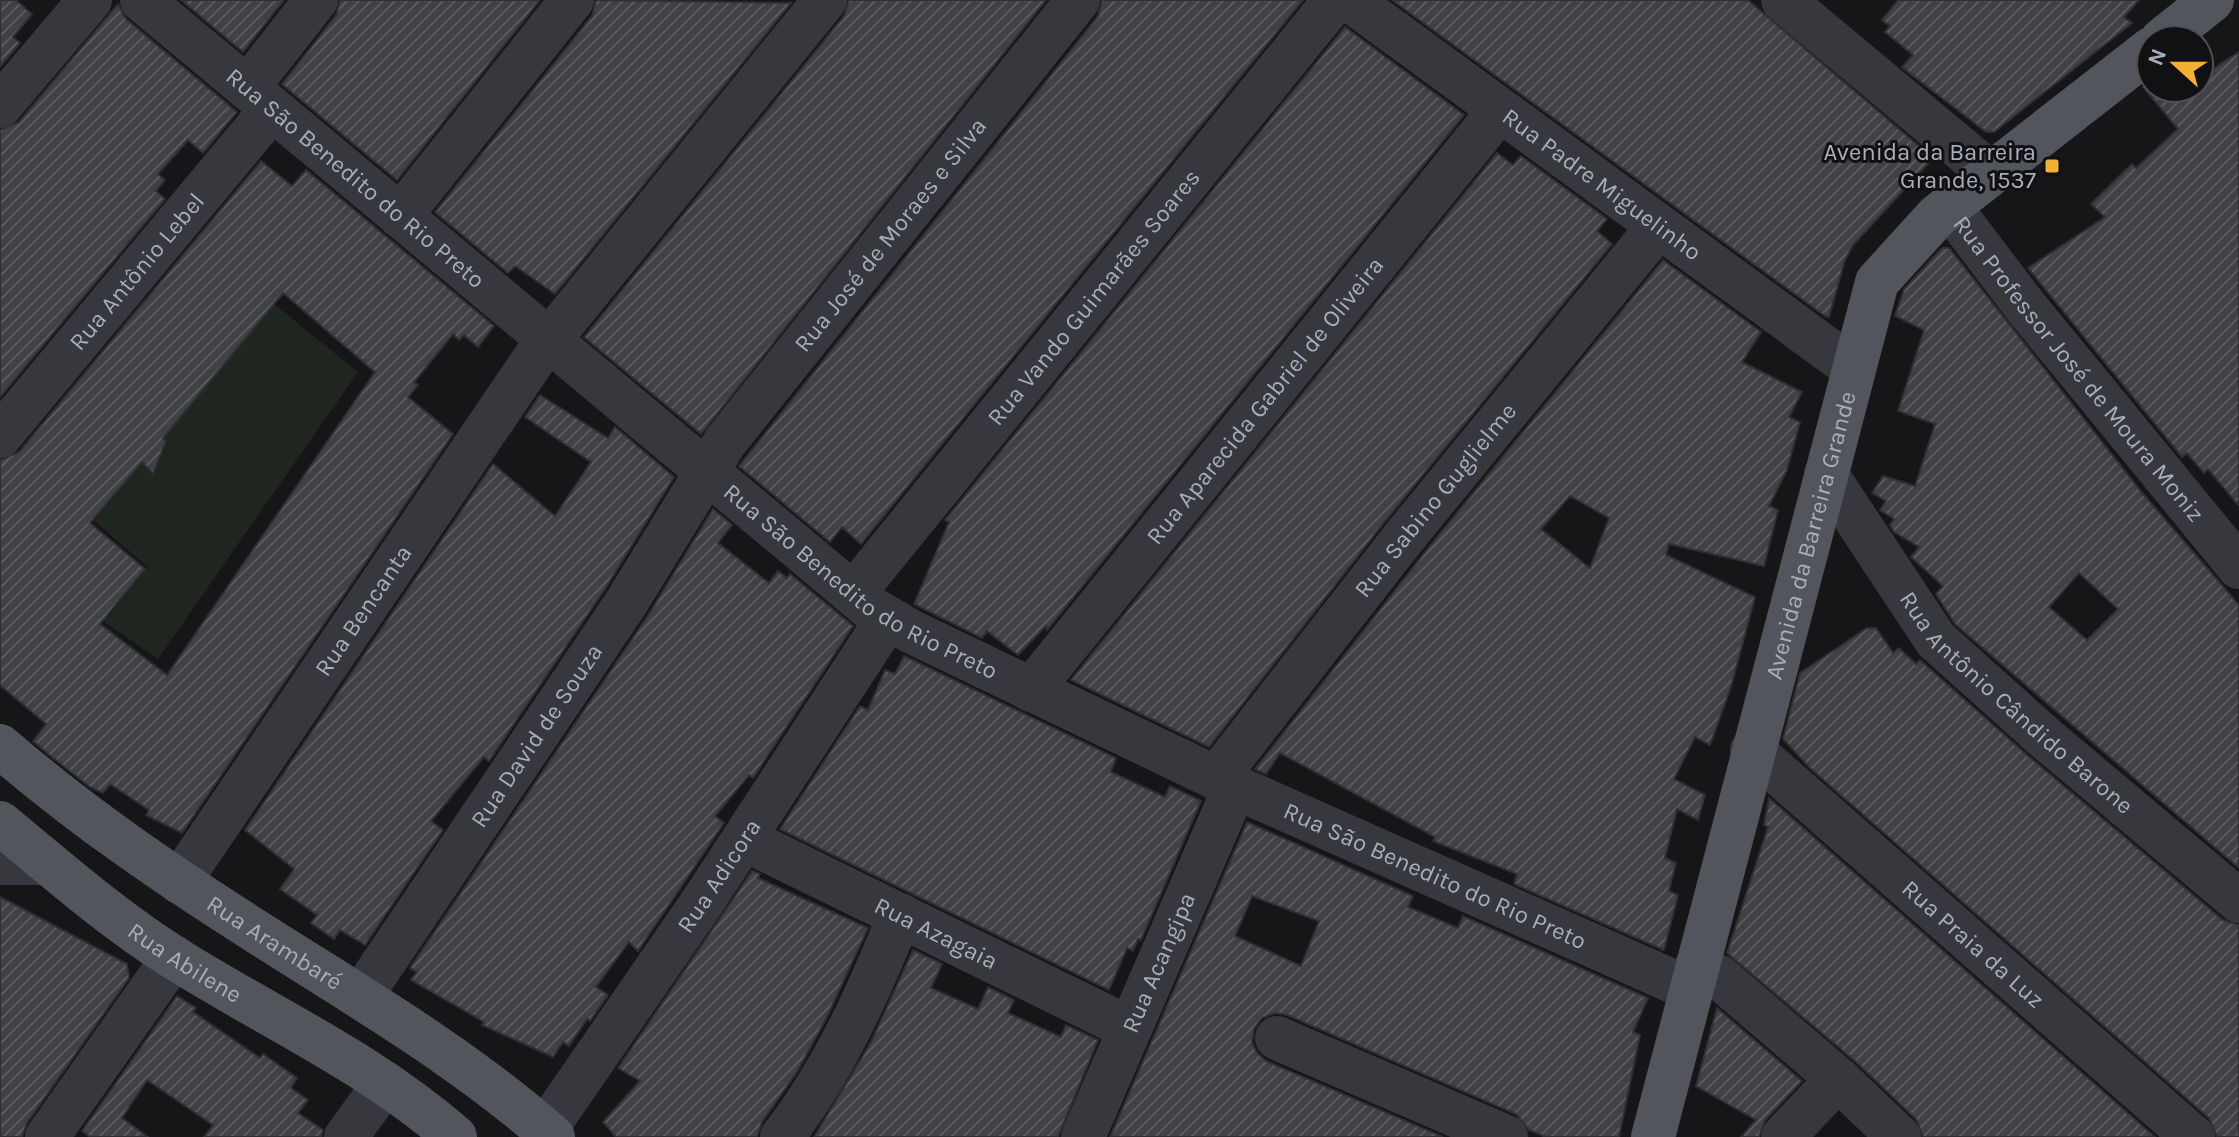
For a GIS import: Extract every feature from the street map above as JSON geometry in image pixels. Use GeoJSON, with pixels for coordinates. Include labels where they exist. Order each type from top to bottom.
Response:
{"type":"FeatureCollection","features":[{"type":"Feature","properties":{"kind":"main road"},"geometry":{"type":"LineString","coordinates":[[2182,24],[2212,0]]}},
{"type":"Feature","properties":{"kind":"main road","name":"Avenida da Barreira Grande"},"geometry":{"type":"LineString","coordinates":[[1653,1137],[1877,282],[1949,206],[2135,61]]}},
{"type":"Feature","properties":{"kind":"main road","name":"Rua Arambaré"},"geometry":{"type":"LineString","coordinates":[[0,746],[64,801],[179,882],[361,996],[510,1099],[549,1134]]}},
{"type":"Feature","properties":{"kind":"main road","name":"Rua Abilene"},"geometry":{"type":"LineString","coordinates":[[0,823],[114,918],[385,1083]]}},
{"type":"Feature","properties":{"kind":"main road"},"geometry":{"type":"LineString","coordinates":[[385,1083],[455,1137]]}},
{"type":"Feature","properties":{"kind":"street"},"geometry":{"type":"LineString","coordinates":[[0,106],[90,0]]}},
{"type":"Feature","properties":{"kind":"street","name":"Rua São Benedito do Rio Preto"},"geometry":{"type":"LineString","coordinates":[[142,0],[871,606],[1031,690],[1226,782],[1693,978],[1719,977],[1838,1079],[1899,1137]]}},
{"type":"Feature","properties":{"kind":"street","name":"Rua Antônio Lebel"},"geometry":{"type":"LineString","coordinates":[[0,436],[260,98],[316,0]]}},
{"type":"Feature","properties":{"kind":"street"},"geometry":{"type":"LineString","coordinates":[[400,216],[572,0]]}},
{"type":"Feature","properties":{"kind":"street","name":"Rua Bencanta"},"geometry":{"type":"LineString","coordinates":[[179,882],[549,338],[825,0]]}},
{"type":"Feature","properties":{"kind":"street","name":"Rua José de Moraes e Silva"},"geometry":{"type":"LineString","coordinates":[[706,471],[725,442],[1078,0]]}},
{"type":"Feature","properties":{"kind":"street","name":"Rua Vando Guimarães Soares"},"geometry":{"type":"LineString","coordinates":[[871,606],[1335,0]]}},
{"type":"Feature","properties":{"kind":"street","name":"Rua Padre Miguelinho"},"geometry":{"type":"LineString","coordinates":[[1350,0],[1853,368]]}},
{"type":"Feature","properties":{"kind":"street"},"geometry":{"type":"LineString","coordinates":[[1808,7],[1990,173]]}},
{"type":"Feature","properties":{"kind":"street","name":"Rua Aparecida Gabriel de Oliveira"},"geometry":{"type":"LineString","coordinates":[[1031,690],[1500,110]]}},
{"type":"Feature","properties":{"kind":"street","name":"Rua Professor José de Moura Moniz"},"geometry":{"type":"LineString","coordinates":[[1949,206],[2025,306],[2231,540]]}},
{"type":"Feature","properties":{"kind":"street","name":"Rua Sabino Guglielme"},"geometry":{"type":"LineString","coordinates":[[1226,782],[1405,536],[1658,227]]}},
{"type":"Feature","properties":{"kind":"street","name":"Rua David de Souza"},"geometry":{"type":"LineString","coordinates":[[361,996],[626,603],[706,471]]}},
{"type":"Feature","properties":{"kind":"street","name":"Rua Antônio Cândido Barone"},"geometry":{"type":"LineString","coordinates":[[1826,474],[1936,640],[2009,707],[2239,901]]}},
{"type":"Feature","properties":{"kind":"street","name":"Rua Adicora"},"geometry":{"type":"LineString","coordinates":[[549,1134],[744,839],[871,606]]}},
{"type":"Feature","properties":{"kind":"street","name":"Rua Praia da Luz"},"geometry":{"type":"LineString","coordinates":[[1752,750],[2193,1137]]}},
{"type":"Feature","properties":{"kind":"street","name":"Rua Acangipa"},"geometry":{"type":"LineString","coordinates":[[1083,1137],[1226,782]]}},
{"type":"Feature","properties":{"kind":"street","name":"Rua Azagaia"},"geometry":{"type":"LineString","coordinates":[[744,839],[1129,1028]]}},
{"type":"Feature","properties":{"kind":"street"},"geometry":{"type":"LineString","coordinates":[[0,863],[48,863]]}},
{"type":"Feature","properties":{"kind":"street"},"geometry":{"type":"LineString","coordinates":[[794,1132],[864,1003],[900,915]]}},
{"type":"Feature","properties":{"kind":"street"},"geometry":{"type":"LineString","coordinates":[[47,1137],[174,957]]}},
{"type":"Feature","properties":{"kind":"street"},"geometry":{"type":"LineString","coordinates":[[1277,1038],[1506,1137]]}},
{"type":"Feature","properties":{"kind":"street"},"geometry":{"type":"LineString","coordinates":[[1783,1137],[1838,1079]]}},
{"type":"Feature","properties":{"kind":"street"},"geometry":{"type":"LineString","coordinates":[[346,1137],[385,1083]]}},
{"type":"Feature","properties":{"kind":"shaded area"},"geometry":{"type":"Polygon","coordinates":[[[274,304],[358,372],[158,659],[104,622],[148,567],[94,521],[274,304]]]}},
{"type":"Feature","properties":{"kind":"building"},"geometry":{"type":"Polygon","coordinates":[[[0,0],[16,0],[32,14],[13,37],[20,43],[0,67],[0,0]]]}},
{"type":"Feature","properties":{"kind":"building"},"geometry":{"type":"Polygon","coordinates":[[[181,0],[284,0],[243,52],[181,0]]]}},
{"type":"Feature","properties":{"kind":"building"},"geometry":{"type":"Polygon","coordinates":[[[340,0],[540,0],[397,180],[282,84],[336,15],[340,0]]]}},
{"type":"Feature","properties":{"kind":"building"},"geometry":{"type":"Polygon","coordinates":[[[596,0],[791,3],[555,294],[515,266],[508,273],[435,212],[592,16],[596,0]]]}},
{"type":"Feature","properties":{"kind":"building"},"geometry":{"type":"Polygon","coordinates":[[[849,0],[1046,0],[701,434],[584,337],[844,16],[849,0]]]}},
{"type":"Feature","properties":{"kind":"building"},"geometry":{"type":"Polygon","coordinates":[[[1102,0],[1303,0],[861,544],[842,527],[830,542],[739,466],[1098,16],[1102,0]]]}},
{"type":"Feature","properties":{"kind":"building"},"geometry":{"type":"Polygon","coordinates":[[[1392,0],[1748,0],[1933,158],[1853,245],[1845,260],[1829,317],[1825,316],[1392,0]]]}},
{"type":"Feature","properties":{"kind":"building"},"geometry":{"type":"Polygon","coordinates":[[[1898,0],[2139,0],[2124,17],[2132,23],[1994,132],[1986,132],[1902,67],[1913,55],[1885,32],[1890,26],[1882,20],[1898,0]]]}},
{"type":"Feature","properties":{"kind":"building"},"geometry":{"type":"Polygon","coordinates":[[[118,4],[126,19],[237,112],[203,153],[188,140],[158,174],[165,180],[156,191],[165,199],[0,397],[0,130],[19,122],[118,4]]]}},
{"type":"Feature","properties":{"kind":"building"},"geometry":{"type":"Polygon","coordinates":[[[1345,27],[1464,115],[1047,630],[1046,626],[1018,655],[987,631],[982,638],[914,604],[949,522],[945,520],[1345,27]]]}},
{"type":"Feature","properties":{"kind":"building"},"geometry":{"type":"Polygon","coordinates":[[[2239,52],[2239,506],[2208,469],[2204,473],[2187,453],[2182,457],[2028,268],[2105,217],[2091,204],[2132,164],[2136,168],[2178,129],[2157,104],[2215,104],[2215,68],[2239,52]]]}},
{"type":"Feature","properties":{"kind":"building"},"geometry":{"type":"Polygon","coordinates":[[[1497,153],[1513,165],[1521,156],[1607,219],[1597,231],[1612,244],[1386,520],[1209,747],[1071,680],[1497,153]]]}},
{"type":"Feature","properties":{"kind":"building"},"geometry":{"type":"Polygon","coordinates":[[[261,161],[292,186],[306,170],[494,326],[478,347],[464,335],[459,340],[453,334],[414,382],[418,385],[408,397],[453,434],[182,833],[146,815],[149,810],[110,784],[103,793],[90,787],[47,753],[33,741],[46,724],[0,685],[0,460],[19,452],[261,161]],[[283,293],[163,438],[166,441],[153,474],[142,462],[90,523],[145,569],[100,624],[167,675],[375,372],[283,293]]]}},
{"type":"Feature","properties":{"kind":"building"},"geometry":{"type":"Polygon","coordinates":[[[1942,248],[1949,248],[2144,495],[2239,605],[2239,868],[1955,624],[1936,594],[1943,586],[1911,557],[1919,547],[1894,532],[1890,525],[1894,519],[1880,510],[1886,501],[1872,493],[1883,476],[1915,486],[1935,424],[1898,411],[1924,330],[1895,316],[1904,289],[1942,248]],[[2079,573],[2049,607],[2087,640],[2118,609],[2079,573]]]}},
{"type":"Feature","properties":{"kind":"building"},"geometry":{"type":"Polygon","coordinates":[[[1663,260],[1761,332],[1742,362],[1802,392],[1789,417],[1800,422],[1787,470],[1769,506],[1778,510],[1764,566],[1669,544],[1666,555],[1755,597],[1731,687],[1710,745],[1695,737],[1674,779],[1705,795],[1698,820],[1677,809],[1665,858],[1676,863],[1669,891],[1678,895],[1664,950],[1514,884],[1517,874],[1433,841],[1435,837],[1280,753],[1266,774],[1255,769],[1425,552],[1663,260]],[[1570,496],[1541,529],[1590,568],[1609,518],[1570,496]]]}},
{"type":"Feature","properties":{"kind":"building"},"geometry":{"type":"Polygon","coordinates":[[[540,395],[608,438],[615,427],[674,477],[605,589],[489,761],[484,757],[431,821],[443,830],[365,945],[340,930],[334,939],[311,923],[317,915],[280,889],[294,869],[245,830],[493,464],[555,516],[591,462],[525,417],[540,395]]]}},
{"type":"Feature","properties":{"kind":"building"},"geometry":{"type":"Polygon","coordinates":[[[713,509],[732,525],[718,543],[769,583],[778,571],[787,578],[790,574],[853,626],[753,778],[749,775],[715,816],[724,823],[638,951],[629,942],[596,987],[608,995],[590,1021],[587,1019],[569,1046],[563,1042],[553,1057],[482,1025],[484,1022],[411,980],[417,972],[410,968],[647,617],[713,509]]]}},
{"type":"Feature","properties":{"kind":"building"},"geometry":{"type":"Polygon","coordinates":[[[1867,628],[1876,628],[1893,653],[1899,648],[1916,664],[1920,660],[2027,755],[2223,920],[2239,925],[2239,1137],[2217,1137],[2209,1118],[1810,768],[1783,739],[1800,673],[1867,628]]]}},
{"type":"Feature","properties":{"kind":"building"},"geometry":{"type":"Polygon","coordinates":[[[904,656],[1116,758],[1111,772],[1165,797],[1170,786],[1201,801],[1141,940],[1138,939],[1133,951],[1127,948],[1109,990],[780,829],[860,706],[868,710],[885,670],[895,674],[904,656]]]}},
{"type":"Feature","properties":{"kind":"building"},"geometry":{"type":"Polygon","coordinates":[[[1769,798],[2155,1137],[1923,1137],[1916,1119],[1855,1061],[1727,953],[1768,827],[1764,825],[1769,798]]]}},
{"type":"Feature","properties":{"kind":"building"},"geometry":{"type":"Polygon","coordinates":[[[1247,822],[1413,896],[1408,907],[1458,928],[1463,916],[1648,998],[1633,1032],[1640,1035],[1619,1137],[1546,1137],[1529,1130],[1516,1114],[1287,1015],[1275,1013],[1262,1018],[1254,1029],[1252,1042],[1257,1053],[1266,1061],[1443,1137],[1110,1137],[1247,822]],[[1252,896],[1235,936],[1301,966],[1319,921],[1252,896]]]}},
{"type":"Feature","properties":{"kind":"building"},"geometry":{"type":"Polygon","coordinates":[[[752,871],[760,874],[758,878],[868,928],[826,1019],[797,1072],[762,1122],[757,1137],[616,1137],[603,1122],[640,1081],[618,1068],[752,871]]]}},
{"type":"Feature","properties":{"kind":"building"},"geometry":{"type":"Polygon","coordinates":[[[0,897],[127,964],[129,978],[27,1123],[22,1137],[0,1137],[0,897]]]}},
{"type":"Feature","properties":{"kind":"building"},"geometry":{"type":"Polygon","coordinates":[[[913,950],[942,964],[931,988],[978,1009],[988,987],[1014,1000],[1008,1013],[1061,1037],[1066,1025],[1098,1040],[1058,1137],[814,1137],[871,1042],[913,950]]]}},
{"type":"Feature","properties":{"kind":"building"},"geometry":{"type":"Polygon","coordinates":[[[177,996],[196,1008],[193,1012],[260,1058],[263,1054],[297,1078],[291,1088],[308,1100],[298,1113],[323,1130],[321,1137],[204,1137],[213,1125],[147,1080],[122,1118],[148,1137],[90,1137],[82,1131],[177,996]]]}},
{"type":"Feature","properties":{"kind":"building"},"geometry":{"type":"Polygon","coordinates":[[[1717,1008],[1802,1081],[1765,1120],[1759,1137],[1741,1137],[1756,1120],[1696,1086],[1717,1008]]]}},
{"type":"Feature","properties":{"kind":"place","name":"Avenida da Barreira Grande, 1537"},"geometry":{"type":"Point","coordinates":[2052,166]}}]}
